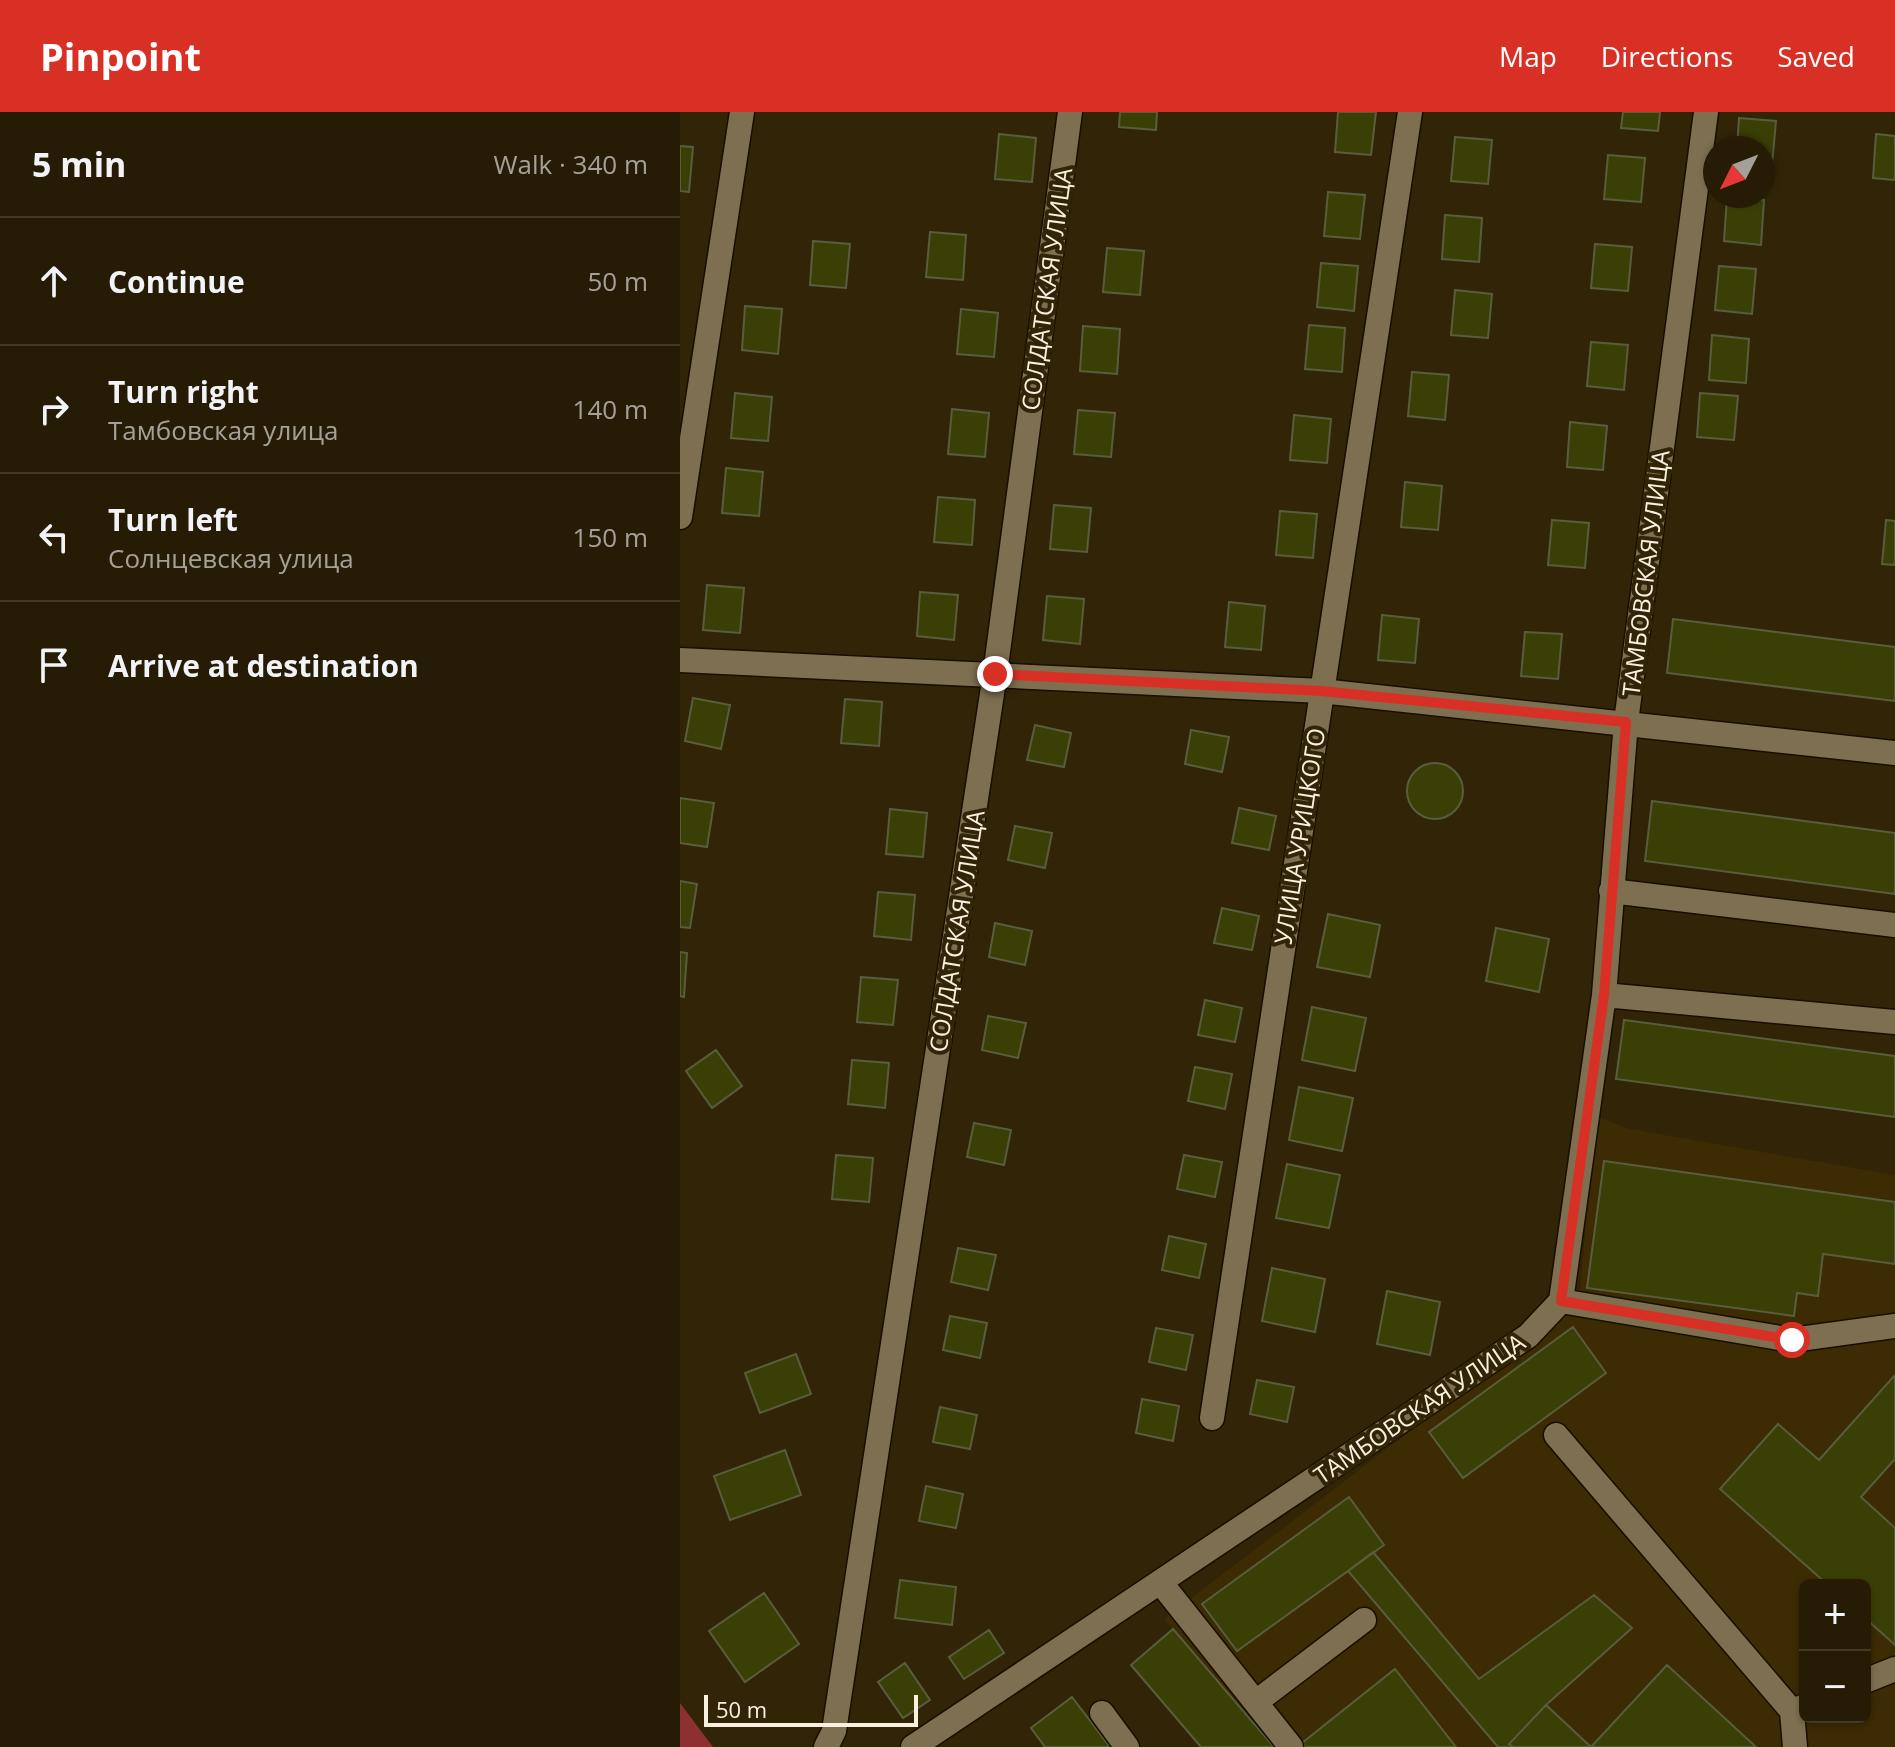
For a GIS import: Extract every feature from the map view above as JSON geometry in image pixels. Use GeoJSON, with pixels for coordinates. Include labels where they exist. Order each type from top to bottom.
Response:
{"type":"FeatureCollection","features":[{"type":"Feature","properties":{"kind":"street"},"geometry":{"type":"LineString","coordinates":[[680,517],[742,112]]}},
{"type":"Feature","properties":{"kind":"street","name":"СОЛДАТСКАЯ УЛИЦА"},"geometry":{"type":"LineString","coordinates":[[826,1747],[834,1731],[995,674],[1070,112]]}},
{"type":"Feature","properties":{"kind":"street","name":"УЛИЦА УРИЦКОГО"},"geometry":{"type":"LineString","coordinates":[[1212,1418],[1410,112]]}},
{"type":"Feature","properties":{"kind":"street","name":"ТАМБОВСКАЯ УЛИЦА"},"geometry":{"type":"LineString","coordinates":[[913,1747],[1528,1336],[1561,1301],[1604,995],[1626,722],[1706,112]]}},
{"type":"Feature","properties":{"kind":"street"},"geometry":{"type":"LineString","coordinates":[[680,660],[1321,691],[1895,753]]}},
{"type":"Feature","properties":{"kind":"street"},"geometry":{"type":"LineString","coordinates":[[1611,891],[1895,925]]}},
{"type":"Feature","properties":{"kind":"street"},"geometry":{"type":"LineString","coordinates":[[1604,995],[1895,1022]]}},
{"type":"Feature","properties":{"kind":"street"},"geometry":{"type":"LineString","coordinates":[[1561,1301],[1792,1340],[1895,1326]]}},
{"type":"Feature","properties":{"kind":"street"},"geometry":{"type":"LineString","coordinates":[[1556,1435],[1798,1709],[1795,1747]]}},
{"type":"Feature","properties":{"kind":"street"},"geometry":{"type":"LineString","coordinates":[[1161,1583],[1291,1747]]}},
{"type":"Feature","properties":{"kind":"street"},"geometry":{"type":"LineString","coordinates":[[1256,1702],[1364,1620]]}},
{"type":"Feature","properties":{"kind":"street"},"geometry":{"type":"LineString","coordinates":[[1871,1679],[1895,1669]]}},
{"type":"Feature","properties":{"kind":"street"},"geometry":{"type":"LineString","coordinates":[[1102,1713],[1127,1747]]}},
{"type":"Feature","properties":{"kind":"shaded area"},"geometry":{"type":"Polygon","coordinates":[[[1595,1116],[1630,1129],[1895,1175],[1895,1747],[1274,1747],[1164,1619],[1579,1302],[1595,1116]]]}},
{"type":"Feature","properties":{"kind":"shaded area"},"geometry":{"type":"Polygon","coordinates":[[[680,1703],[713,1747],[680,1747],[680,1703]]]}},
{"type":"Feature","properties":{"kind":"building"},"geometry":{"type":"Polygon","coordinates":[[[1120,112],[1157,112],[1156,130],[1119,127],[1120,112]]]}},
{"type":"Feature","properties":{"kind":"building"},"geometry":{"type":"Polygon","coordinates":[[[1338,112],[1376,112],[1371,155],[1335,152],[1338,112]]]}},
{"type":"Feature","properties":{"kind":"building"},"geometry":{"type":"Polygon","coordinates":[[[1623,112],[1660,112],[1658,131],[1621,128],[1623,112]]]}},
{"type":"Feature","properties":{"kind":"building"},"geometry":{"type":"Polygon","coordinates":[[[1739,118],[1776,121],[1775,136],[1738,136],[1739,118]]]}},
{"type":"Feature","properties":{"kind":"building"},"geometry":{"type":"Polygon","coordinates":[[[999,134],[1036,138],[1032,182],[995,179],[999,134]]]}},
{"type":"Feature","properties":{"kind":"building"},"geometry":{"type":"Polygon","coordinates":[[[1876,134],[1895,136],[1895,180],[1873,178],[1876,134]]]}},
{"type":"Feature","properties":{"kind":"building"},"geometry":{"type":"Polygon","coordinates":[[[1455,137],[1492,140],[1488,184],[1451,181],[1455,137]]]}},
{"type":"Feature","properties":{"kind":"building"},"geometry":{"type":"Polygon","coordinates":[[[680,146],[693,147],[689,192],[680,191],[680,146]]]}},
{"type":"Feature","properties":{"kind":"building"},"geometry":{"type":"Polygon","coordinates":[[[1608,155],[1645,158],[1641,202],[1604,199],[1608,155]]]}},
{"type":"Feature","properties":{"kind":"building"},"geometry":{"type":"Polygon","coordinates":[[[1328,192],[1365,195],[1360,239],[1324,236],[1328,192]]]}},
{"type":"Feature","properties":{"kind":"building"},"geometry":{"type":"Polygon","coordinates":[[[1726,208],[1763,208],[1761,245],[1724,241],[1726,208]]]}},
{"type":"Feature","properties":{"kind":"building"},"geometry":{"type":"Polygon","coordinates":[[[1445,215],[1482,218],[1479,262],[1442,259],[1445,215]]]}},
{"type":"Feature","properties":{"kind":"building"},"geometry":{"type":"Polygon","coordinates":[[[930,232],[966,235],[963,280],[926,277],[930,232]]]}},
{"type":"Feature","properties":{"kind":"building"},"geometry":{"type":"Polygon","coordinates":[[[813,241],[850,244],[846,288],[810,285],[813,241]]]}},
{"type":"Feature","properties":{"kind":"building"},"geometry":{"type":"Polygon","coordinates":[[[1595,244],[1632,247],[1628,291],[1591,288],[1595,244]]]}},
{"type":"Feature","properties":{"kind":"building"},"geometry":{"type":"Polygon","coordinates":[[[1107,248],[1144,251],[1140,295],[1103,292],[1107,248]]]}},
{"type":"Feature","properties":{"kind":"building"},"geometry":{"type":"Polygon","coordinates":[[[1321,263],[1358,266],[1354,311],[1317,307],[1321,263]]]}},
{"type":"Feature","properties":{"kind":"building"},"geometry":{"type":"Polygon","coordinates":[[[1719,266],[1756,269],[1752,314],[1715,310],[1719,266]]]}},
{"type":"Feature","properties":{"kind":"building"},"geometry":{"type":"Polygon","coordinates":[[[1455,290],[1492,294],[1488,338],[1451,335],[1455,290]]]}},
{"type":"Feature","properties":{"kind":"building"},"geometry":{"type":"Polygon","coordinates":[[[745,306],[782,309],[778,354],[742,350],[745,306]]]}},
{"type":"Feature","properties":{"kind":"building"},"geometry":{"type":"Polygon","coordinates":[[[961,309],[998,313],[994,357],[957,354],[961,309]]]}},
{"type":"Feature","properties":{"kind":"building"},"geometry":{"type":"Polygon","coordinates":[[[1309,325],[1345,328],[1342,372],[1305,369],[1309,325]]]}},
{"type":"Feature","properties":{"kind":"building"},"geometry":{"type":"Polygon","coordinates":[[[1083,326],[1120,329],[1117,374],[1080,371],[1083,326]]]}},
{"type":"Feature","properties":{"kind":"building"},"geometry":{"type":"Polygon","coordinates":[[[1712,335],[1749,339],[1746,383],[1709,380],[1712,335]]]}},
{"type":"Feature","properties":{"kind":"building"},"geometry":{"type":"Polygon","coordinates":[[[1591,342],[1628,345],[1624,390],[1587,386],[1591,342]]]}},
{"type":"Feature","properties":{"kind":"building"},"geometry":{"type":"Polygon","coordinates":[[[1412,372],[1449,375],[1445,420],[1408,416],[1412,372]]]}},
{"type":"Feature","properties":{"kind":"building"},"geometry":{"type":"Polygon","coordinates":[[[735,393],[772,397],[768,441],[731,438],[735,393]]]}},
{"type":"Feature","properties":{"kind":"building"},"geometry":{"type":"Polygon","coordinates":[[[1700,393],[1738,396],[1734,440],[1697,437],[1700,393]]]}},
{"type":"Feature","properties":{"kind":"building"},"geometry":{"type":"Polygon","coordinates":[[[952,409],[989,413],[985,457],[948,454],[952,409]]]}},
{"type":"Feature","properties":{"kind":"building"},"geometry":{"type":"Polygon","coordinates":[[[1078,410],[1115,413],[1111,457],[1074,454],[1078,410]]]}},
{"type":"Feature","properties":{"kind":"building"},"geometry":{"type":"Polygon","coordinates":[[[1294,415],[1331,419],[1327,463],[1290,460],[1294,415]]]}},
{"type":"Feature","properties":{"kind":"building"},"geometry":{"type":"Polygon","coordinates":[[[1570,422],[1607,426],[1603,470],[1567,467],[1570,422]]]}},
{"type":"Feature","properties":{"kind":"building"},"geometry":{"type":"Polygon","coordinates":[[[726,468],[763,472],[759,516],[722,513],[726,468]]]}},
{"type":"Feature","properties":{"kind":"building"},"geometry":{"type":"Polygon","coordinates":[[[1405,482],[1442,486],[1438,530],[1401,527],[1405,482]]]}},
{"type":"Feature","properties":{"kind":"building"},"geometry":{"type":"Polygon","coordinates":[[[938,497],[975,500],[972,545],[934,542],[938,497]]]}},
{"type":"Feature","properties":{"kind":"building"},"geometry":{"type":"Polygon","coordinates":[[[1054,505],[1091,508],[1087,552],[1050,549],[1054,505]]]}},
{"type":"Feature","properties":{"kind":"building"},"geometry":{"type":"Polygon","coordinates":[[[1280,511],[1317,514],[1313,558],[1276,555],[1280,511]]]}},
{"type":"Feature","properties":{"kind":"building"},"geometry":{"type":"Polygon","coordinates":[[[1552,520],[1589,523],[1585,568],[1548,565],[1552,520]]]}},
{"type":"Feature","properties":{"kind":"building"},"geometry":{"type":"Polygon","coordinates":[[[1886,520],[1895,521],[1895,565],[1882,564],[1886,520]]]}},
{"type":"Feature","properties":{"kind":"building"},"geometry":{"type":"Polygon","coordinates":[[[707,585],[744,588],[740,633],[703,630],[707,585]]]}},
{"type":"Feature","properties":{"kind":"building"},"geometry":{"type":"Polygon","coordinates":[[[920,592],[958,595],[954,640],[917,636],[920,592]]]}},
{"type":"Feature","properties":{"kind":"building"},"geometry":{"type":"Polygon","coordinates":[[[1047,596],[1084,599],[1080,644],[1043,640],[1047,596]]]}},
{"type":"Feature","properties":{"kind":"building"},"geometry":{"type":"Polygon","coordinates":[[[1229,602],[1265,606],[1261,650],[1225,647],[1229,602]]]}},
{"type":"Feature","properties":{"kind":"building"},"geometry":{"type":"Polygon","coordinates":[[[1382,615],[1419,619],[1415,663],[1378,660],[1382,615]]]}},
{"type":"Feature","properties":{"kind":"building"},"geometry":{"type":"Polygon","coordinates":[[[1673,619],[1895,647],[1895,701],[1667,673],[1673,619]]]}},
{"type":"Feature","properties":{"kind":"building"},"geometry":{"type":"Polygon","coordinates":[[[1525,632],[1562,634],[1558,679],[1521,676],[1525,632]]]}},
{"type":"Feature","properties":{"kind":"building"},"geometry":{"type":"Polygon","coordinates":[[[693,698],[730,705],[721,749],[685,741],[693,698]]]}},
{"type":"Feature","properties":{"kind":"building"},"geometry":{"type":"Polygon","coordinates":[[[845,699],[882,702],[879,746],[841,743],[845,699]]]}},
{"type":"Feature","properties":{"kind":"building"},"geometry":{"type":"Polygon","coordinates":[[[1035,725],[1071,733],[1064,767],[1027,760],[1035,725]]]}},
{"type":"Feature","properties":{"kind":"building"},"geometry":{"type":"Polygon","coordinates":[[[1191,730],[1229,737],[1222,772],[1185,764],[1191,730]]]}},
{"type":"Feature","properties":{"kind":"building"},"geometry":{"type":"Polygon","coordinates":[[[1435,763],[1455,771],[1463,791],[1455,811],[1435,819],[1415,811],[1407,791],[1415,771],[1435,763]]]}},
{"type":"Feature","properties":{"kind":"building"},"geometry":{"type":"Polygon","coordinates":[[[680,798],[714,803],[707,847],[680,843],[680,798]]]}},
{"type":"Feature","properties":{"kind":"building"},"geometry":{"type":"Polygon","coordinates":[[[1652,801],[1895,833],[1895,894],[1645,861],[1652,801]]]}},
{"type":"Feature","properties":{"kind":"building"},"geometry":{"type":"Polygon","coordinates":[[[1239,808],[1276,816],[1269,850],[1232,843],[1239,808]]]}},
{"type":"Feature","properties":{"kind":"building"},"geometry":{"type":"Polygon","coordinates":[[[890,809],[927,813],[923,857],[886,854],[890,809]]]}},
{"type":"Feature","properties":{"kind":"building"},"geometry":{"type":"Polygon","coordinates":[[[1015,826],[1052,833],[1045,868],[1008,860],[1015,826]]]}},
{"type":"Feature","properties":{"kind":"building"},"geometry":{"type":"Polygon","coordinates":[[[680,881],[697,884],[690,928],[680,927],[680,881]]]}},
{"type":"Feature","properties":{"kind":"building"},"geometry":{"type":"Polygon","coordinates":[[[878,892],[915,895],[911,940],[874,936],[878,892]]]}},
{"type":"Feature","properties":{"kind":"building"},"geometry":{"type":"Polygon","coordinates":[[[1222,908],[1259,916],[1252,950],[1214,943],[1222,908]]]}},
{"type":"Feature","properties":{"kind":"building"},"geometry":{"type":"Polygon","coordinates":[[[1328,914],[1380,925],[1370,977],[1317,967],[1328,914]]]}},
{"type":"Feature","properties":{"kind":"building"},"geometry":{"type":"Polygon","coordinates":[[[995,923],[1032,931],[1025,965],[989,957],[995,923]]]}},
{"type":"Feature","properties":{"kind":"building"},"geometry":{"type":"Polygon","coordinates":[[[1496,928],[1549,939],[1539,992],[1486,981],[1496,928]]]}},
{"type":"Feature","properties":{"kind":"building"},"geometry":{"type":"Polygon","coordinates":[[[680,952],[687,953],[684,997],[680,996],[680,952]]]}},
{"type":"Feature","properties":{"kind":"building"},"geometry":{"type":"Polygon","coordinates":[[[861,977],[898,980],[893,1025],[857,1022],[861,977]]]}},
{"type":"Feature","properties":{"kind":"building"},"geometry":{"type":"Polygon","coordinates":[[[1205,1000],[1242,1008],[1235,1042],[1198,1035],[1205,1000]]]}},
{"type":"Feature","properties":{"kind":"building"},"geometry":{"type":"Polygon","coordinates":[[[1312,1007],[1366,1018],[1355,1071],[1302,1060],[1312,1007]]]}},
{"type":"Feature","properties":{"kind":"building"},"geometry":{"type":"Polygon","coordinates":[[[988,1016],[1026,1023],[1018,1058],[982,1050],[988,1016]]]}},
{"type":"Feature","properties":{"kind":"building"},"geometry":{"type":"Polygon","coordinates":[[[1624,1020],[1895,1056],[1895,1117],[1616,1079],[1624,1020]]]}},
{"type":"Feature","properties":{"kind":"building"},"geometry":{"type":"Polygon","coordinates":[[[716,1050],[742,1086],[712,1108],[686,1071],[716,1050]]]}},
{"type":"Feature","properties":{"kind":"building"},"geometry":{"type":"Polygon","coordinates":[[[852,1060],[889,1063],[885,1108],[848,1104],[852,1060]]]}},
{"type":"Feature","properties":{"kind":"building"},"geometry":{"type":"Polygon","coordinates":[[[1195,1067],[1232,1074],[1225,1109],[1188,1101],[1195,1067]]]}},
{"type":"Feature","properties":{"kind":"building"},"geometry":{"type":"Polygon","coordinates":[[[1299,1087],[1353,1098],[1342,1151],[1289,1140],[1299,1087]]]}},
{"type":"Feature","properties":{"kind":"building"},"geometry":{"type":"Polygon","coordinates":[[[974,1123],[1011,1130],[1004,1165],[967,1157],[974,1123]]]}},
{"type":"Feature","properties":{"kind":"building"},"geometry":{"type":"Polygon","coordinates":[[[836,1155],[873,1158],[869,1202],[832,1199],[836,1155]]]}},
{"type":"Feature","properties":{"kind":"building"},"geometry":{"type":"Polygon","coordinates":[[[1184,1155],[1222,1162],[1215,1197],[1177,1189],[1184,1155]]]}},
{"type":"Feature","properties":{"kind":"building"},"geometry":{"type":"Polygon","coordinates":[[[1604,1161],[1895,1202],[1895,1264],[1823,1254],[1818,1296],[1797,1293],[1794,1316],[1587,1288],[1604,1161]]]}},
{"type":"Feature","properties":{"kind":"building"},"geometry":{"type":"Polygon","coordinates":[[[1287,1164],[1340,1175],[1329,1228],[1276,1218],[1287,1164]]]}},
{"type":"Feature","properties":{"kind":"building"},"geometry":{"type":"Polygon","coordinates":[[[1169,1236],[1206,1244],[1199,1278],[1162,1270],[1169,1236]]]}},
{"type":"Feature","properties":{"kind":"building"},"geometry":{"type":"Polygon","coordinates":[[[958,1248],[996,1255],[988,1290],[951,1282],[958,1248]]]}},
{"type":"Feature","properties":{"kind":"building"},"geometry":{"type":"Polygon","coordinates":[[[1272,1268],[1325,1279],[1315,1332],[1262,1321],[1272,1268]]]}},
{"type":"Feature","properties":{"kind":"building"},"geometry":{"type":"Polygon","coordinates":[[[1387,1291],[1440,1302],[1430,1355],[1377,1344],[1387,1291]]]}},
{"type":"Feature","properties":{"kind":"building"},"geometry":{"type":"Polygon","coordinates":[[[950,1316],[987,1323],[980,1358],[943,1350],[950,1316]]]}},
{"type":"Feature","properties":{"kind":"building"},"geometry":{"type":"Polygon","coordinates":[[[1573,1327],[1606,1373],[1463,1478],[1429,1432],[1573,1327]]]}},
{"type":"Feature","properties":{"kind":"building"},"geometry":{"type":"Polygon","coordinates":[[[1156,1328],[1193,1335],[1186,1370],[1149,1362],[1156,1328]]]}},
{"type":"Feature","properties":{"kind":"building"},"geometry":{"type":"Polygon","coordinates":[[[796,1354],[811,1394],[760,1413],[745,1373],[796,1354]]]}},
{"type":"Feature","properties":{"kind":"building"},"geometry":{"type":"Polygon","coordinates":[[[1895,1375],[1895,1459],[1861,1497],[1895,1528],[1895,1645],[1871,1623],[1871,1579],[1821,1579],[1720,1489],[1778,1424],[1819,1460],[1895,1375]]]}},
{"type":"Feature","properties":{"kind":"building"},"geometry":{"type":"Polygon","coordinates":[[[1257,1380],[1294,1387],[1287,1422],[1250,1414],[1257,1380]]]}},
{"type":"Feature","properties":{"kind":"building"},"geometry":{"type":"Polygon","coordinates":[[[1142,1399],[1179,1406],[1173,1441],[1136,1433],[1142,1399]]]}},
{"type":"Feature","properties":{"kind":"building"},"geometry":{"type":"Polygon","coordinates":[[[940,1407],[977,1415],[970,1449],[933,1442],[940,1407]]]}},
{"type":"Feature","properties":{"kind":"building"},"geometry":{"type":"Polygon","coordinates":[[[785,1450],[801,1495],[730,1520],[714,1476],[785,1450]]]}},
{"type":"Feature","properties":{"kind":"building"},"geometry":{"type":"Polygon","coordinates":[[[926,1486],[963,1494],[956,1528],[919,1521],[926,1486]]]}},
{"type":"Feature","properties":{"kind":"building"},"geometry":{"type":"Polygon","coordinates":[[[1349,1497],[1384,1545],[1237,1651],[1202,1604],[1349,1497]]]}},
{"type":"Feature","properties":{"kind":"building"},"geometry":{"type":"Polygon","coordinates":[[[1373,1552],[1479,1679],[1594,1595],[1632,1628],[1546,1705],[1509,1744],[1513,1747],[1498,1747],[1348,1571],[1373,1552]]]}},
{"type":"Feature","properties":{"kind":"building"},"geometry":{"type":"Polygon","coordinates":[[[900,1580],[956,1587],[952,1625],[895,1618],[900,1580]]]}},
{"type":"Feature","properties":{"kind":"building"},"geometry":{"type":"Polygon","coordinates":[[[764,1593],[799,1644],[745,1682],[709,1631],[764,1593]]]}},
{"type":"Feature","properties":{"kind":"building"},"geometry":{"type":"Polygon","coordinates":[[[1173,1629],[1274,1747],[1201,1747],[1131,1665],[1173,1629]]]}},
{"type":"Feature","properties":{"kind":"building"},"geometry":{"type":"Polygon","coordinates":[[[989,1630],[1004,1653],[964,1679],[949,1657],[989,1630]]]}},
{"type":"Feature","properties":{"kind":"building"},"geometry":{"type":"Polygon","coordinates":[[[905,1663],[930,1700],[903,1718],[878,1682],[905,1663]]]}},
{"type":"Feature","properties":{"kind":"building"},"geometry":{"type":"Polygon","coordinates":[[[1667,1665],[1756,1747],[1591,1747],[1667,1665]]]}},
{"type":"Feature","properties":{"kind":"building"},"geometry":{"type":"Polygon","coordinates":[[[1395,1669],[1456,1747],[1305,1747],[1302,1743],[1395,1669]]]}},
{"type":"Feature","properties":{"kind":"building"},"geometry":{"type":"Polygon","coordinates":[[[1072,1697],[1110,1747],[1045,1747],[1031,1728],[1072,1697]]]}},
{"type":"Feature","properties":{"kind":"building"},"geometry":{"type":"Polygon","coordinates":[[[1546,1705],[1591,1747],[1513,1747],[1509,1744],[1546,1705]]]}},
{"type":"Feature","properties":{"kind":"route"},"geometry":{"type":"LineString","coordinates":[[995,674],[1321,691],[1626,722],[1604,995],[1561,1301],[1792,1340]]}}]}
